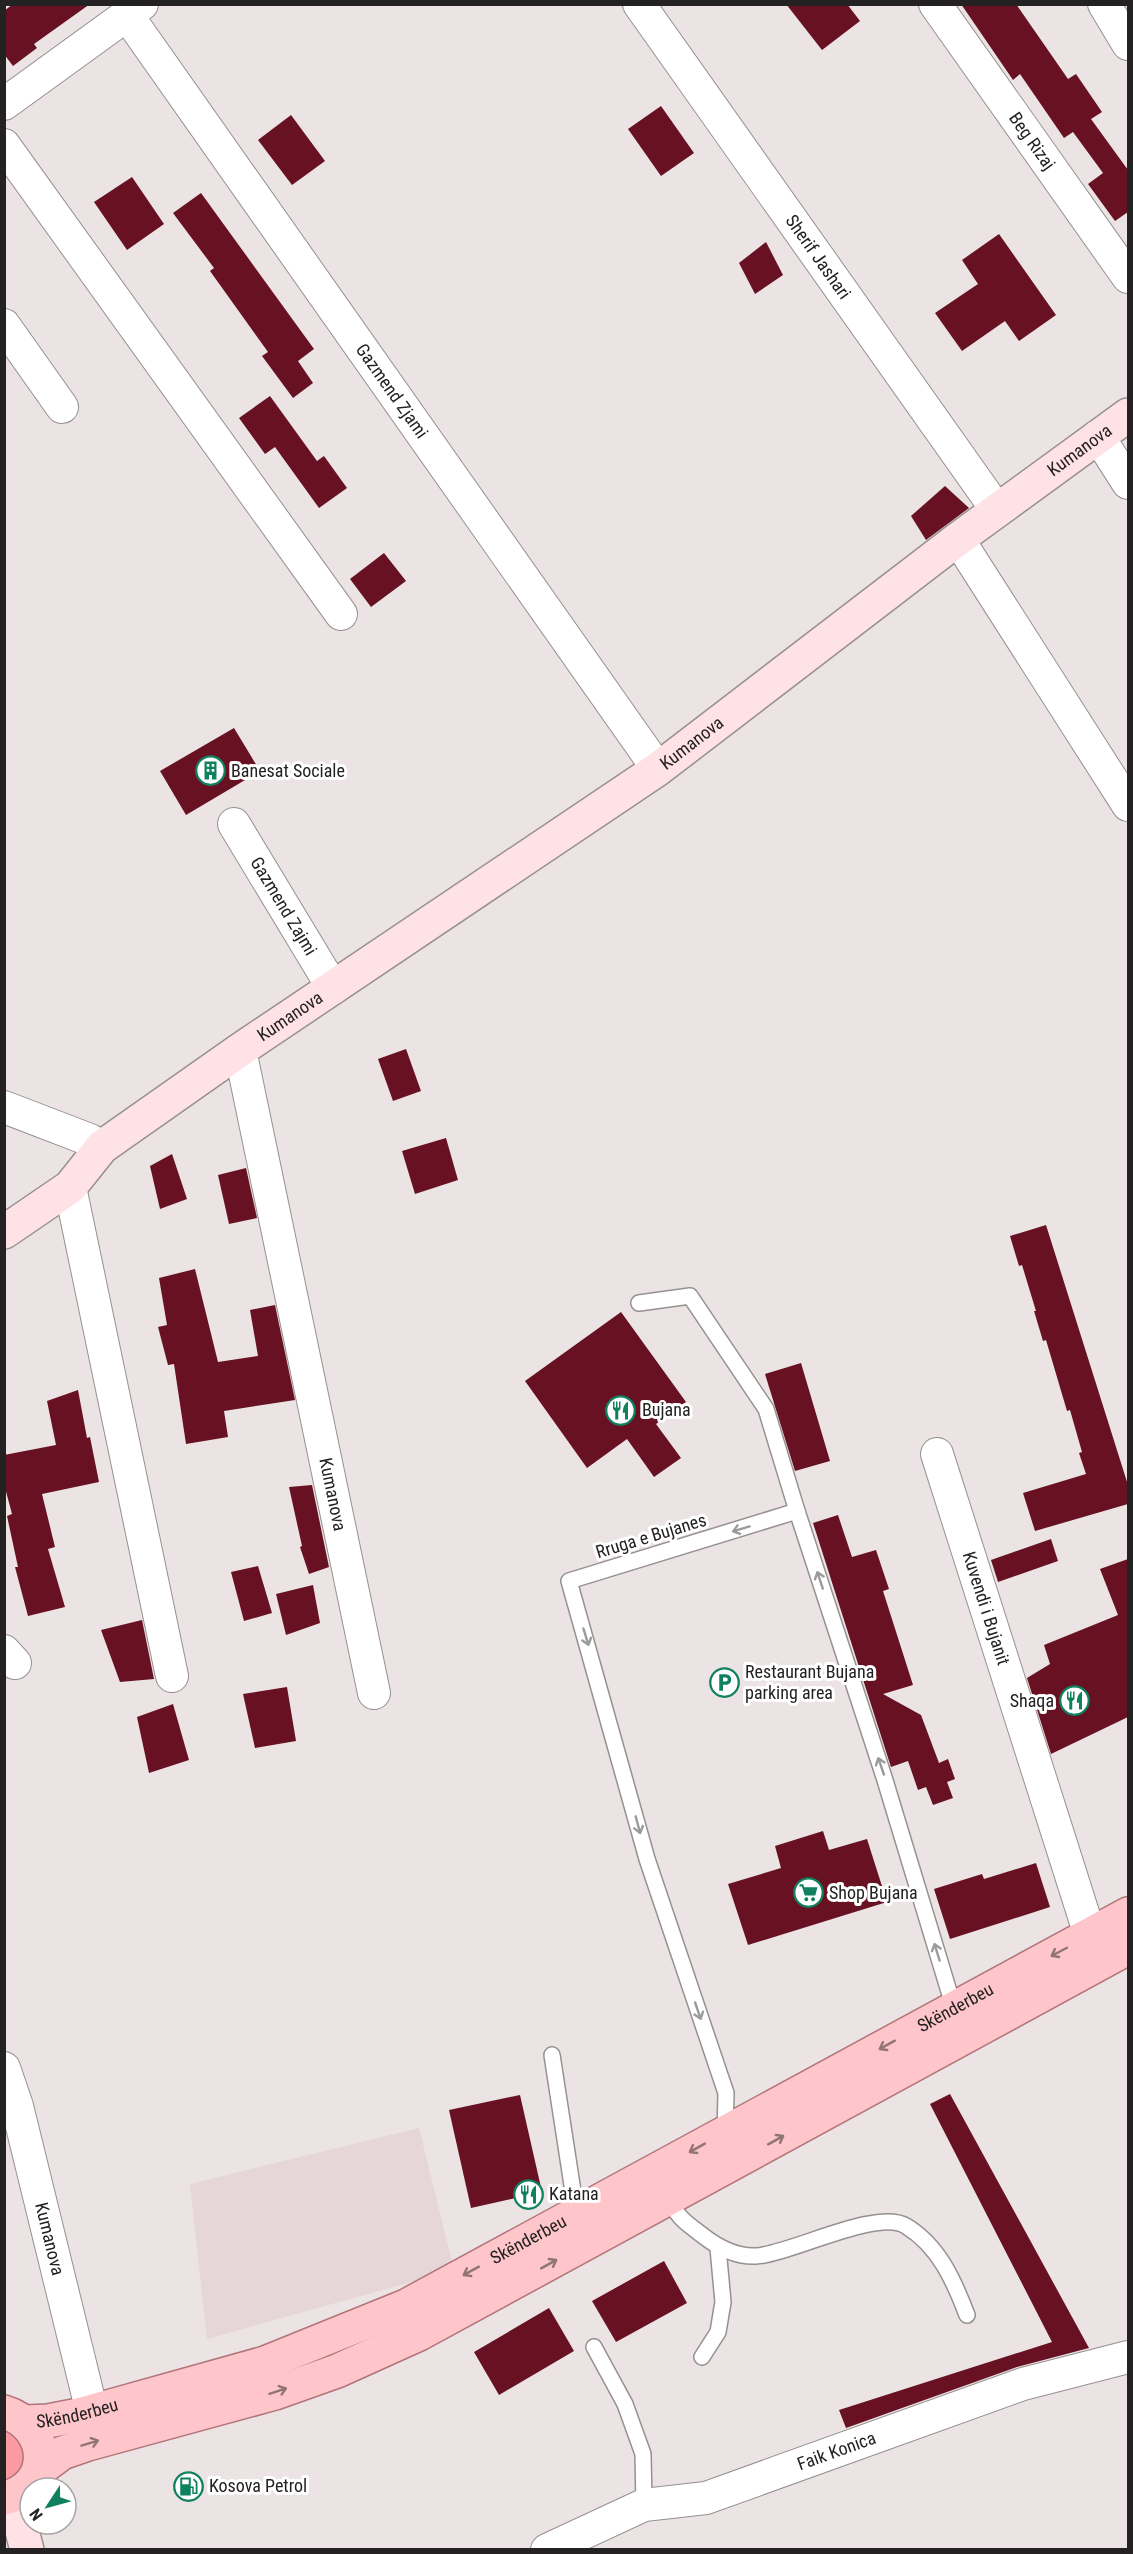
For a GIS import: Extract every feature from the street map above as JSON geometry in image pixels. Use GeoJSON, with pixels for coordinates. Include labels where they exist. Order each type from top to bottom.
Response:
{"type":"FeatureCollection","features":[{"type":"Feature","properties":{"kind":"main road","name":"Kumanova"},"geometry":{"type":"LineString","coordinates":[[4,1232],[70,1186],[102,1147],[240,1050],[658,769],[958,539],[1128,415]]}},
{"type":"Feature","properties":{"kind":"main road","name":"Skënderbeu"},"geometry":{"type":"LineString","coordinates":[[15,2417],[48,2421],[92,2412],[265,2363],[406,2306],[1128,1914]]}},
{"type":"Feature","properties":{"kind":"main road","name":"Skënderbeu"},"geometry":{"type":"LineString","coordinates":[[34,2476],[62,2453],[275,2393],[338,2371],[419,2334],[1128,1948]]}},
{"type":"Feature","properties":{"kind":"main road"},"geometry":{"type":"LineString","coordinates":[[15,2417],[34,2432],[39,2444],[41,2457],[29,2476]]}},
{"type":"Feature","properties":{"kind":"main road"},"geometry":{"type":"LineString","coordinates":[[4,2536],[26,2550]]}},
{"type":"Feature","properties":{"kind":"street","name":"Sherif Jashari"},"geometry":{"type":"LineString","coordinates":[[639,4],[997,510]]}},
{"type":"Feature","properties":{"kind":"street","name":"Beg Rizaj"},"geometry":{"type":"LineString","coordinates":[[935,4],[1128,277]]}},
{"type":"Feature","properties":{"kind":"street"},"geometry":{"type":"LineString","coordinates":[[1104,4],[1128,44]]}},
{"type":"Feature","properties":{"kind":"street"},"geometry":{"type":"LineString","coordinates":[[4,104],[135,10]]}},
{"type":"Feature","properties":{"kind":"street","name":"Gazmend Zjami"},"geometry":{"type":"LineString","coordinates":[[135,10],[658,769]]}},
{"type":"Feature","properties":{"kind":"street"},"geometry":{"type":"LineString","coordinates":[[4,145],[341,614]]}},
{"type":"Feature","properties":{"kind":"street"},"geometry":{"type":"LineString","coordinates":[[4,325],[62,407]]}},
{"type":"Feature","properties":{"kind":"street"},"geometry":{"type":"LineString","coordinates":[[1098,436],[1128,483]]}},
{"type":"Feature","properties":{"kind":"street"},"geometry":{"type":"LineString","coordinates":[[958,539],[1128,805]]}},
{"type":"Feature","properties":{"kind":"street","name":"Gazmend Zajmi"},"geometry":{"type":"LineString","coordinates":[[234,824],[333,988]]}},
{"type":"Feature","properties":{"kind":"street","name":"Kumanova"},"geometry":{"type":"LineString","coordinates":[[240,1050],[374,1693]]}},
{"type":"Feature","properties":{"kind":"street"},"geometry":{"type":"LineString","coordinates":[[4,1107],[90,1140],[102,1147]]}},
{"type":"Feature","properties":{"kind":"street"},"geometry":{"type":"LineString","coordinates":[[70,1186],[172,1676]]}},
{"type":"Feature","properties":{"kind":"street","name":"Kuvendi i Bujanit"},"geometry":{"type":"LineString","coordinates":[[937,1454],[1090,1935]]}},
{"type":"Feature","properties":{"kind":"street","name":"Kumanova"},"geometry":{"type":"LineString","coordinates":[[4,2068],[17,2106],[92,2412]]}},
{"type":"Feature","properties":{"kind":"street","name":"Faik Konica"},"geometry":{"type":"LineString","coordinates":[[547,2550],[644,2505],[706,2498],[1023,2384],[1128,2356]]}},
{"type":"Feature","properties":{"kind":"lane"},"geometry":{"type":"LineString","coordinates":[[639,1303],[690,1296],[766,1409],[797,1512],[885,1777],[954,2008]]}},
{"type":"Feature","properties":{"kind":"lane","name":"Rruga e Bujanes"},"geometry":{"type":"LineString","coordinates":[[725,2133],[726,2093],[647,1859],[594,1662],[569,1581],[797,1512]]}},
{"type":"Feature","properties":{"kind":"lane"},"geometry":{"type":"LineString","coordinates":[[552,2055],[574,2198],[580,2211]]}},
{"type":"Feature","properties":{"kind":"lane"},"geometry":{"type":"LineString","coordinates":[[669,2199],[677,2215],[718,2248],[755,2256],[874,2222],[905,2224],[938,2254],[954,2283],[967,2315]]}},
{"type":"Feature","properties":{"kind":"lane"},"geometry":{"type":"LineString","coordinates":[[702,2357],[718,2332],[723,2302],[718,2248]]}},
{"type":"Feature","properties":{"kind":"lane"},"geometry":{"type":"LineString","coordinates":[[594,2347],[625,2404],[643,2454],[644,2505]]}},
{"type":"Feature","properties":{"kind":"shaded area"},"geometry":{"type":"Polygon","coordinates":[[[419,2128],[454,2270],[207,2339],[190,2184],[419,2128]]]}},
{"type":"Feature","properties":{"kind":"shaded area"},"geometry":{"type":"Polygon","coordinates":[[[5,2428],[14,2432],[26,2456],[20,2473],[5,2483],[5,2428]]]}},
{"type":"Feature","properties":{"kind":"building"},"geometry":{"type":"Polygon","coordinates":[[[13,4],[90,4],[34,44],[37,48],[13,66],[4,54],[4,11],[13,4]]]}},
{"type":"Feature","properties":{"kind":"building"},"geometry":{"type":"Polygon","coordinates":[[[786,4],[847,4],[860,21],[822,50],[786,4]]]}},
{"type":"Feature","properties":{"kind":"building"},"geometry":{"type":"Polygon","coordinates":[[[961,4],[1016,4],[1068,79],[1076,74],[1102,112],[1091,119],[1128,170],[1128,212],[1115,221],[1088,184],[1103,173],[1073,132],[1064,138],[1020,74],[1013,80],[961,4]]]}},
{"type":"Feature","properties":{"kind":"building"},"geometry":{"type":"Polygon","coordinates":[[[661,106],[694,153],[661,176],[628,129],[661,106]]]}},
{"type":"Feature","properties":{"kind":"building"},"geometry":{"type":"Polygon","coordinates":[[[291,115],[325,161],[292,185],[258,140],[291,115]]]}},
{"type":"Feature","properties":{"kind":"building"},"geometry":{"type":"Polygon","coordinates":[[[132,177],[164,224],[127,250],[94,202],[132,177]]]}},
{"type":"Feature","properties":{"kind":"building"},"geometry":{"type":"Polygon","coordinates":[[[201,193],[314,349],[298,361],[313,383],[293,398],[262,356],[268,352],[210,271],[214,268],[173,213],[201,193]]]}},
{"type":"Feature","properties":{"kind":"building"},"geometry":{"type":"Polygon","coordinates":[[[999,234],[1056,315],[1019,341],[1005,321],[962,351],[935,313],[978,284],[962,260],[999,234]]]}},
{"type":"Feature","properties":{"kind":"building"},"geometry":{"type":"Polygon","coordinates":[[[766,242],[783,275],[755,294],[739,263],[766,242]]]}},
{"type":"Feature","properties":{"kind":"building"},"geometry":{"type":"Polygon","coordinates":[[[270,396],[317,461],[324,456],[347,488],[319,508],[275,447],[265,454],[239,418],[270,396]]]}},
{"type":"Feature","properties":{"kind":"building"},"geometry":{"type":"Polygon","coordinates":[[[945,486],[969,508],[926,540],[911,516],[945,486]]]}},
{"type":"Feature","properties":{"kind":"building"},"geometry":{"type":"Polygon","coordinates":[[[384,553],[406,581],[371,607],[350,579],[384,553]]]}},
{"type":"Feature","properties":{"kind":"building","name":"Banesat Sociale"},"geometry":{"type":"Polygon","coordinates":[[[234,728],[260,771],[186,815],[160,771],[234,728]]]}},
{"type":"Feature","properties":{"kind":"building"},"geometry":{"type":"Polygon","coordinates":[[[406,1049],[421,1091],[393,1101],[378,1059],[406,1049]]]}},
{"type":"Feature","properties":{"kind":"building"},"geometry":{"type":"Polygon","coordinates":[[[446,1138],[458,1180],[415,1194],[402,1151],[446,1138]]]}},
{"type":"Feature","properties":{"kind":"building"},"geometry":{"type":"Polygon","coordinates":[[[172,1154],[187,1199],[160,1209],[150,1166],[172,1154]]]}},
{"type":"Feature","properties":{"kind":"building"},"geometry":{"type":"Polygon","coordinates":[[[246,1168],[257,1218],[229,1224],[218,1175],[246,1168]]]}},
{"type":"Feature","properties":{"kind":"building"},"geometry":{"type":"Polygon","coordinates":[[[1046,1225],[1128,1485],[1128,1504],[1035,1531],[1023,1493],[1086,1474],[1070,1410],[1067,1411],[1046,1340],[1043,1341],[1022,1265],[1019,1266],[1010,1236],[1046,1225]]]}},
{"type":"Feature","properties":{"kind":"building"},"geometry":{"type":"Polygon","coordinates":[[[195,1269],[218,1362],[258,1356],[250,1310],[275,1305],[295,1400],[224,1411],[228,1437],[186,1444],[174,1364],[168,1365],[158,1327],[167,1325],[159,1278],[195,1269]]]}},
{"type":"Feature","properties":{"kind":"building"},"geometry":{"type":"Polygon","coordinates":[[[621,1312],[686,1402],[656,1424],[681,1458],[654,1477],[627,1439],[587,1468],[525,1381],[621,1312]]]}},
{"type":"Feature","properties":{"kind":"building"},"geometry":{"type":"Polygon","coordinates":[[[801,1363],[830,1461],[795,1471],[765,1374],[801,1363]]]}},
{"type":"Feature","properties":{"kind":"building"},"geometry":{"type":"Polygon","coordinates":[[[78,1390],[87,1438],[90,1437],[99,1482],[42,1494],[55,1547],[48,1549],[65,1607],[28,1616],[15,1567],[18,1567],[7,1516],[12,1514],[4,1484],[4,1455],[56,1445],[47,1401],[78,1390]]]}},
{"type":"Feature","properties":{"kind":"building"},"geometry":{"type":"Polygon","coordinates":[[[312,1485],[329,1567],[309,1574],[300,1547],[302,1546],[289,1487],[312,1485]]]}},
{"type":"Feature","properties":{"kind":"building"},"geometry":{"type":"Polygon","coordinates":[[[838,1515],[852,1557],[876,1550],[889,1589],[883,1591],[913,1685],[883,1694],[921,1715],[939,1763],[948,1759],[955,1779],[947,1782],[953,1798],[933,1805],[926,1787],[918,1790],[908,1761],[891,1767],[813,1523],[838,1515]]]}},
{"type":"Feature","properties":{"kind":"building"},"geometry":{"type":"Polygon","coordinates":[[[1051,1539],[1058,1561],[998,1582],[991,1560],[1051,1539]]]}},
{"type":"Feature","properties":{"kind":"building","name":"Shaqa"},"geometry":{"type":"Polygon","coordinates":[[[1128,1559],[1128,1717],[1051,1754],[1027,1678],[1050,1664],[1044,1645],[1118,1615],[1100,1569],[1128,1559]]]}},
{"type":"Feature","properties":{"kind":"building"},"geometry":{"type":"Polygon","coordinates":[[[258,1566],[272,1613],[244,1621],[231,1572],[258,1566]]]}},
{"type":"Feature","properties":{"kind":"building"},"geometry":{"type":"Polygon","coordinates":[[[313,1585],[320,1623],[286,1635],[276,1594],[313,1585]]]}},
{"type":"Feature","properties":{"kind":"building"},"geometry":{"type":"Polygon","coordinates":[[[142,1620],[154,1679],[120,1682],[101,1630],[142,1620]]]}},
{"type":"Feature","properties":{"kind":"building"},"geometry":{"type":"Polygon","coordinates":[[[287,1687],[296,1741],[255,1748],[243,1694],[287,1687]]]}},
{"type":"Feature","properties":{"kind":"building"},"geometry":{"type":"Polygon","coordinates":[[[173,1704],[189,1760],[149,1773],[137,1717],[173,1704]]]}},
{"type":"Feature","properties":{"kind":"building","name":"Shop Bujana"},"geometry":{"type":"Polygon","coordinates":[[[823,1831],[829,1850],[867,1839],[887,1902],[748,1945],[728,1884],[781,1868],[775,1846],[823,1831]]]}},
{"type":"Feature","properties":{"kind":"building"},"geometry":{"type":"Polygon","coordinates":[[[1036,1863],[1050,1907],[950,1939],[934,1889],[982,1874],[984,1879],[1036,1863]]]}},
{"type":"Feature","properties":{"kind":"building"},"geometry":{"type":"Polygon","coordinates":[[[950,2094],[1089,2348],[1017,2367],[846,2428],[839,2410],[1052,2342],[930,2104],[950,2094]]]}},
{"type":"Feature","properties":{"kind":"building"},"geometry":{"type":"Polygon","coordinates":[[[520,2095],[542,2192],[471,2208],[449,2110],[520,2095]]]}},
{"type":"Feature","properties":{"kind":"building"},"geometry":{"type":"Polygon","coordinates":[[[664,2261],[687,2303],[616,2342],[592,2301],[664,2261]]]}},
{"type":"Feature","properties":{"kind":"building"},"geometry":{"type":"Polygon","coordinates":[[[549,2308],[574,2351],[499,2395],[474,2352],[549,2308]]]}},
{"type":"Feature","properties":{"kind":"place","name":"Banesat Sociale"},"geometry":{"type":"Point","coordinates":[210,771]}},
{"type":"Feature","properties":{"kind":"place","name":"Bujana"},"geometry":{"type":"Point","coordinates":[621,1410]}},
{"type":"Feature","properties":{"kind":"place","name":"Restaurant Bujana parking area"},"geometry":{"type":"Point","coordinates":[724,1682]}},
{"type":"Feature","properties":{"kind":"place","name":"Shaqa"},"geometry":{"type":"Point","coordinates":[1075,1701]}},
{"type":"Feature","properties":{"kind":"place","name":"Shop Bujana"},"geometry":{"type":"Point","coordinates":[808,1893]}},
{"type":"Feature","properties":{"kind":"place","name":"Katana"},"geometry":{"type":"Point","coordinates":[528,2194]}},
{"type":"Feature","properties":{"kind":"place","name":"Kosova Petrol"},"geometry":{"type":"Point","coordinates":[188,2486]}}]}
